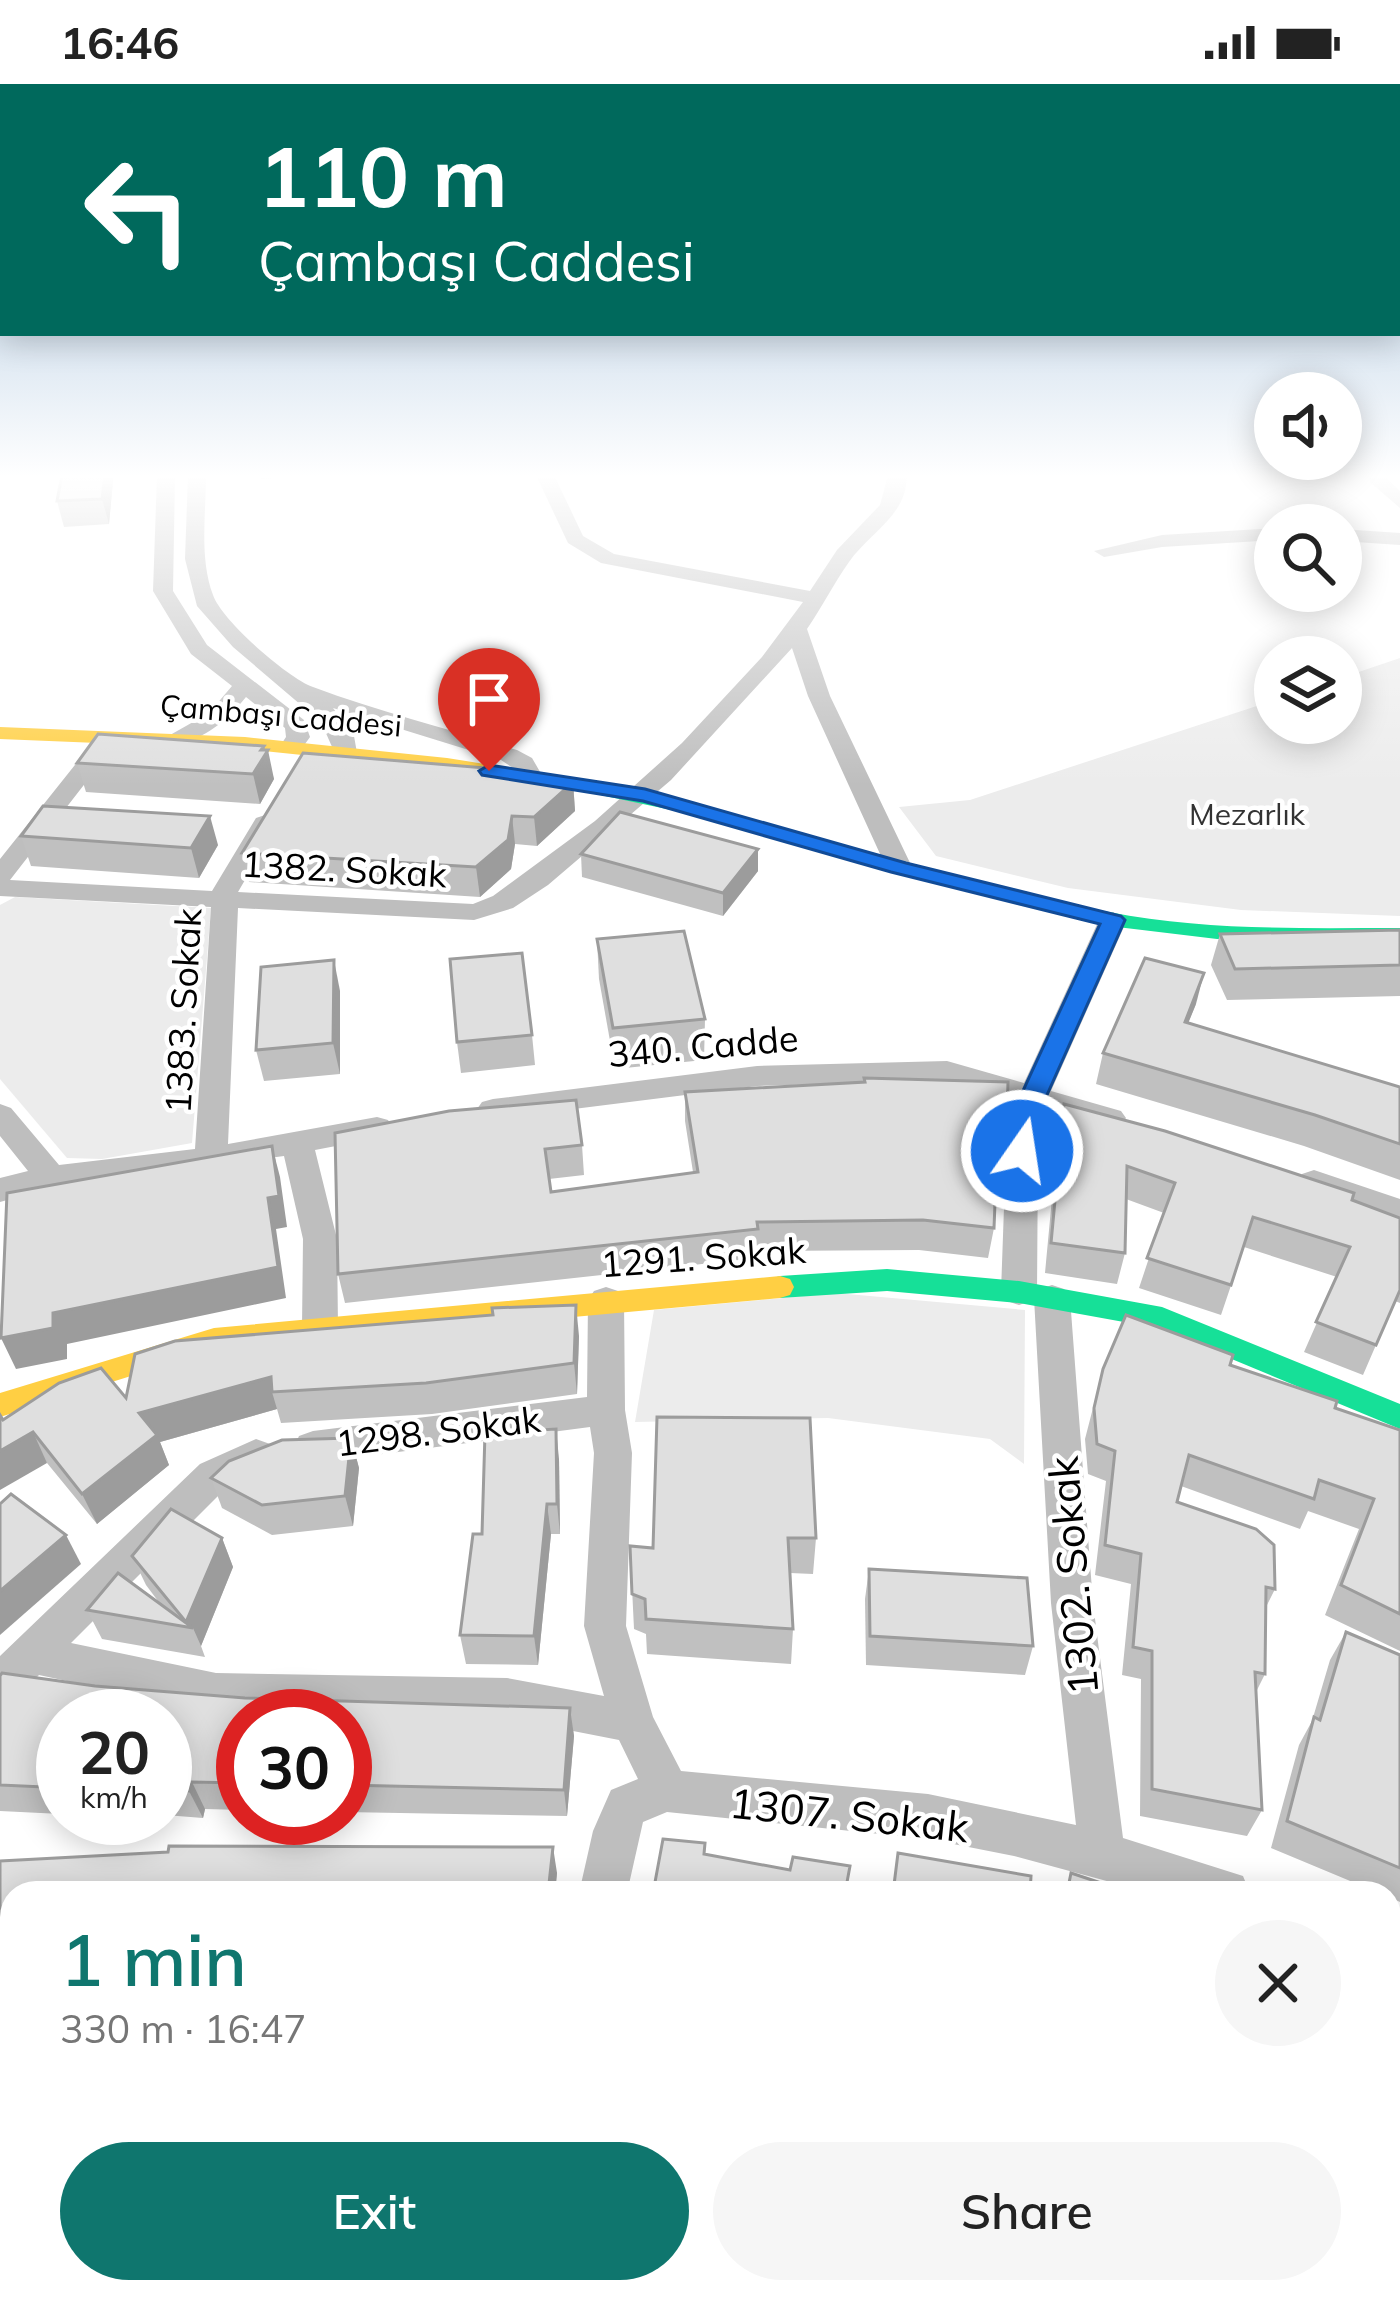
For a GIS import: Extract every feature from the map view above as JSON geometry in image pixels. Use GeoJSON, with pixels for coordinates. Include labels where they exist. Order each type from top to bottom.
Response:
{"type":"FeatureCollection","features":[{"type":"Feature","properties":{"kind":"main road","name":"Çambaşı Caddesi"},"geometry":{"type":"LineString","coordinates":[[0,733],[175,739],[297,763],[345,753],[531,777],[645,795],[899,867],[1113,920],[1255,933],[1400,935]]}},
{"type":"Feature","properties":{"kind":"main road","name":"1291. Sokak"},"geometry":{"type":"LineString","coordinates":[[0,1405],[214,1339],[606,1300],[887,1280],[1035,1295],[1162,1318],[1400,1417]]}},
{"type":"Feature","properties":{"kind":"street"},"geometry":{"type":"LineString","coordinates":[[164,579],[164,591],[199,649],[296,725],[297,763]]}},
{"type":"Feature","properties":{"kind":"street"},"geometry":{"type":"LineString","coordinates":[[198,579],[207,606],[243,649],[340,726],[345,753]]}},
{"type":"Feature","properties":{"kind":"street"},"geometry":{"type":"LineString","coordinates":[[711,579],[814,598]]}},
{"type":"Feature","properties":{"kind":"street","name":"1382. Sokak"},"geometry":{"type":"LineString","coordinates":[[0,888],[474,912],[507,904],[688,755],[796,629],[827,579]]}},
{"type":"Feature","properties":{"kind":"street"},"geometry":{"type":"LineString","coordinates":[[796,629],[819,696],[899,867]]}},
{"type":"Feature","properties":{"kind":"street"},"geometry":{"type":"LineString","coordinates":[[175,739],[217,718],[244,685]]}},
{"type":"Feature","properties":{"kind":"street"},"geometry":{"type":"LineString","coordinates":[[300,690],[509,755],[528,768],[531,777]]}},
{"type":"Feature","properties":{"kind":"street"},"geometry":{"type":"LineString","coordinates":[[0,876],[109,736]]}},
{"type":"Feature","properties":{"kind":"street","name":"1383. Sokak"},"geometry":{"type":"LineString","coordinates":[[212,1158],[225,889],[297,763]]}},
{"type":"Feature","properties":{"kind":"street","name":"1302. Sokak"},"geometry":{"type":"LineString","coordinates":[[1102,1853],[1022,1151],[1034,1095],[1113,920]]}},
{"type":"Feature","properties":{"kind":"street","name":"340. Cadde"},"geometry":{"type":"LineString","coordinates":[[468,1112],[757,1076],[947,1071],[1142,1127]]}},
{"type":"Feature","properties":{"kind":"street"},"geometry":{"type":"LineString","coordinates":[[0,1115],[51,1177]]}},
{"type":"Feature","properties":{"kind":"street"},"geometry":{"type":"LineString","coordinates":[[0,1190],[51,1177],[212,1158],[404,1123]]}},
{"type":"Feature","properties":{"kind":"street"},"geometry":{"type":"LineString","coordinates":[[296,1142],[320,1239],[320,1328]]}},
{"type":"Feature","properties":{"kind":"street"},"geometry":{"type":"LineString","coordinates":[[1292,1174],[1400,1212]]}},
{"type":"Feature","properties":{"kind":"street"},"geometry":{"type":"LineString","coordinates":[[606,1300],[606,1410],[613,1453],[605,1626],[633,1722],[667,1790],[627,1807],[616,1831],[606,1881]]}},
{"type":"Feature","properties":{"kind":"street","name":"1298. Sokak"},"geometry":{"type":"LineString","coordinates":[[0,1685],[214,1475],[257,1455],[606,1410]]}},
{"type":"Feature","properties":{"kind":"street"},"geometry":{"type":"LineString","coordinates":[[34,1655],[216,1693],[507,1698],[633,1722]]}},
{"type":"Feature","properties":{"kind":"street","name":"1307. Sokak"},"geometry":{"type":"LineString","coordinates":[[667,1790],[724,1802],[890,1811],[1102,1853],[1189,1881]]}},
{"type":"Feature","properties":{"kind":"green space","name":"Mezarlık"},"geometry":{"type":"Polygon","coordinates":[[[1400,658],[1400,916],[1241,910],[1068,888],[936,856],[899,807],[970,800],[1254,707],[1254,744],[1362,744],[1362,671],[1400,658]]]}},
{"type":"Feature","properties":{"kind":"green space"},"geometry":{"type":"Polygon","coordinates":[[[15,897],[211,908],[192,1143],[102,1159],[67,1158],[0,1079],[0,905],[15,897]]]}},
{"type":"Feature","properties":{"kind":"green space"},"geometry":{"type":"Polygon","coordinates":[[[836,1293],[1025,1310],[1024,1464],[990,1439],[828,1418],[635,1422],[654,1310],[836,1293]]]}},
{"type":"Feature","properties":{"kind":"building"},"geometry":{"type":"Polygon","coordinates":[[[98,734],[264,746],[261,750],[268,750],[253,774],[77,763],[98,734]]]}},
{"type":"Feature","properties":{"kind":"building"},"geometry":{"type":"Polygon","coordinates":[[[303,753],[510,770],[508,774],[573,782],[534,817],[512,816],[508,840],[476,867],[242,853],[303,753]]]}},
{"type":"Feature","properties":{"kind":"building"},"geometry":{"type":"Polygon","coordinates":[[[43,806],[210,816],[191,848],[21,836],[43,806]]]}},
{"type":"Feature","properties":{"kind":"building"},"geometry":{"type":"Polygon","coordinates":[[[620,812],[758,849],[723,893],[581,854],[620,812]]]}},
{"type":"Feature","properties":{"kind":"building"},"geometry":{"type":"Polygon","coordinates":[[[1400,930],[1400,965],[1235,969],[1220,934],[1400,930]]]}},
{"type":"Feature","properties":{"kind":"building"},"geometry":{"type":"Polygon","coordinates":[[[684,931],[705,1019],[613,1028],[597,939],[684,931]]]}},
{"type":"Feature","properties":{"kind":"building"},"geometry":{"type":"Polygon","coordinates":[[[522,953],[532,1035],[457,1042],[450,959],[522,953]]]}},
{"type":"Feature","properties":{"kind":"building"},"geometry":{"type":"Polygon","coordinates":[[[1145,958],[1204,973],[1185,1022],[1400,1087],[1400,1144],[1103,1053],[1145,958]]]}},
{"type":"Feature","properties":{"kind":"building"},"geometry":{"type":"Polygon","coordinates":[[[334,960],[333,1043],[256,1050],[261,967],[334,960]]]}},
{"type":"Feature","properties":{"kind":"building"},"geometry":{"type":"Polygon","coordinates":[[[864,1078],[1008,1082],[1006,1154],[997,1153],[994,1228],[923,1220],[757,1222],[758,1229],[338,1274],[335,1133],[449,1111],[576,1100],[582,1145],[545,1149],[551,1192],[698,1172],[685,1092],[865,1082],[864,1078]]]}},
{"type":"Feature","properties":{"kind":"building"},"geometry":{"type":"Polygon","coordinates":[[[1064,1104],[1165,1131],[1354,1193],[1352,1200],[1400,1218],[1400,1290],[1376,1345],[1316,1322],[1350,1247],[1253,1217],[1231,1285],[1147,1258],[1175,1183],[1127,1166],[1125,1253],[1051,1243],[1064,1104]]]}},
{"type":"Feature","properties":{"kind":"building"},"geometry":{"type":"Polygon","coordinates":[[[272,1146],[279,1196],[268,1198],[278,1267],[53,1313],[53,1328],[1,1338],[7,1193],[272,1146]]]}},
{"type":"Feature","properties":{"kind":"building"},"geometry":{"type":"Polygon","coordinates":[[[576,1305],[574,1363],[426,1383],[272,1392],[271,1377],[139,1413],[157,1435],[82,1494],[33,1432],[0,1451],[0,1415],[3,1420],[59,1383],[101,1368],[126,1398],[135,1354],[175,1341],[493,1315],[492,1308],[576,1305]]]}},
{"type":"Feature","properties":{"kind":"building"},"geometry":{"type":"Polygon","coordinates":[[[1126,1315],[1233,1355],[1230,1365],[1337,1401],[1335,1408],[1400,1430],[1400,1614],[1341,1585],[1374,1499],[1319,1480],[1314,1499],[1189,1455],[1177,1502],[1256,1529],[1274,1545],[1275,1589],[1266,1587],[1265,1674],[1255,1672],[1262,1810],[1152,1789],[1152,1651],[1133,1647],[1141,1554],[1105,1545],[1115,1451],[1097,1444],[1094,1408],[1103,1369],[1126,1315]]]}},
{"type":"Feature","properties":{"kind":"building"},"geometry":{"type":"Polygon","coordinates":[[[657,1417],[810,1418],[816,1538],[788,1538],[793,1629],[646,1619],[645,1599],[632,1594],[630,1546],[653,1548],[657,1417]]]}},
{"type":"Feature","properties":{"kind":"building"},"geometry":{"type":"Polygon","coordinates":[[[556,1429],[557,1504],[547,1504],[534,1636],[460,1635],[473,1534],[482,1534],[485,1433],[556,1429]]]}},
{"type":"Feature","properties":{"kind":"building"},"geometry":{"type":"Polygon","coordinates":[[[351,1438],[345,1496],[262,1505],[211,1478],[229,1461],[282,1440],[351,1438]]]}},
{"type":"Feature","properties":{"kind":"building"},"geometry":{"type":"Polygon","coordinates":[[[11,1494],[66,1535],[0,1591],[0,1504],[11,1494]]]}},
{"type":"Feature","properties":{"kind":"building"},"geometry":{"type":"Polygon","coordinates":[[[171,1509],[222,1538],[186,1622],[132,1556],[171,1509]]]}},
{"type":"Feature","properties":{"kind":"building"},"geometry":{"type":"Polygon","coordinates":[[[869,1569],[1027,1578],[1033,1646],[870,1636],[869,1569]]]}},
{"type":"Feature","properties":{"kind":"building"},"geometry":{"type":"Polygon","coordinates":[[[118,1573],[193,1628],[87,1610],[118,1573]]]}},
{"type":"Feature","properties":{"kind":"building"},"geometry":{"type":"Polygon","coordinates":[[[1346,1632],[1400,1655],[1400,1868],[1287,1821],[1314,1717],[1320,1720],[1346,1632]]]}},
{"type":"Feature","properties":{"kind":"building"},"geometry":{"type":"Polygon","coordinates":[[[0,1676],[132,1689],[36,1689],[36,1787],[0,1785],[0,1676]]]}},
{"type":"Feature","properties":{"kind":"building"},"geometry":{"type":"Polygon","coordinates":[[[192,1694],[216,1696],[216,1782],[192,1782],[192,1694]]]}},
{"type":"Feature","properties":{"kind":"building"},"geometry":{"type":"Polygon","coordinates":[[[372,1702],[570,1708],[564,1790],[372,1786],[372,1702]]]}},
{"type":"Feature","properties":{"kind":"building"},"geometry":{"type":"Polygon","coordinates":[[[663,1839],[705,1843],[704,1854],[790,1870],[793,1857],[850,1866],[847,1881],[655,1881],[663,1839]]]}},
{"type":"Feature","properties":{"kind":"building"},"geometry":{"type":"Polygon","coordinates":[[[169,1846],[553,1847],[549,1881],[0,1881],[0,1861],[168,1852],[169,1846]]]}},
{"type":"Feature","properties":{"kind":"building"},"geometry":{"type":"Polygon","coordinates":[[[898,1853],[1031,1876],[1031,1881],[894,1881],[898,1853]]]}},
{"type":"Feature","properties":{"kind":"building"},"geometry":{"type":"Polygon","coordinates":[[[1071,1873],[1095,1881],[1069,1881],[1071,1873]]]}},
{"type":"Feature","properties":{"kind":"traffic: fast"},"geometry":{"type":"LineString","coordinates":[[579,785],[712,813],[1109,919],[1217,932],[1400,935]]}},
{"type":"Feature","properties":{"kind":"traffic: fast"},"geometry":{"type":"LineString","coordinates":[[780,1287],[887,1280],[1019,1292],[1162,1318],[1400,1417]]}},
{"type":"Feature","properties":{"kind":"traffic: slow"},"geometry":{"type":"LineString","coordinates":[[0,733],[245,743],[447,764],[579,785]]}},
{"type":"Feature","properties":{"kind":"traffic: slow"},"geometry":{"type":"LineString","coordinates":[[0,1405],[214,1339],[780,1287]]}},
{"type":"Feature","properties":{"kind":"route"},"geometry":{"type":"LineString","coordinates":[[489,771],[645,795],[899,867],[1113,920],[1034,1095],[1022,1151]]}}]}
